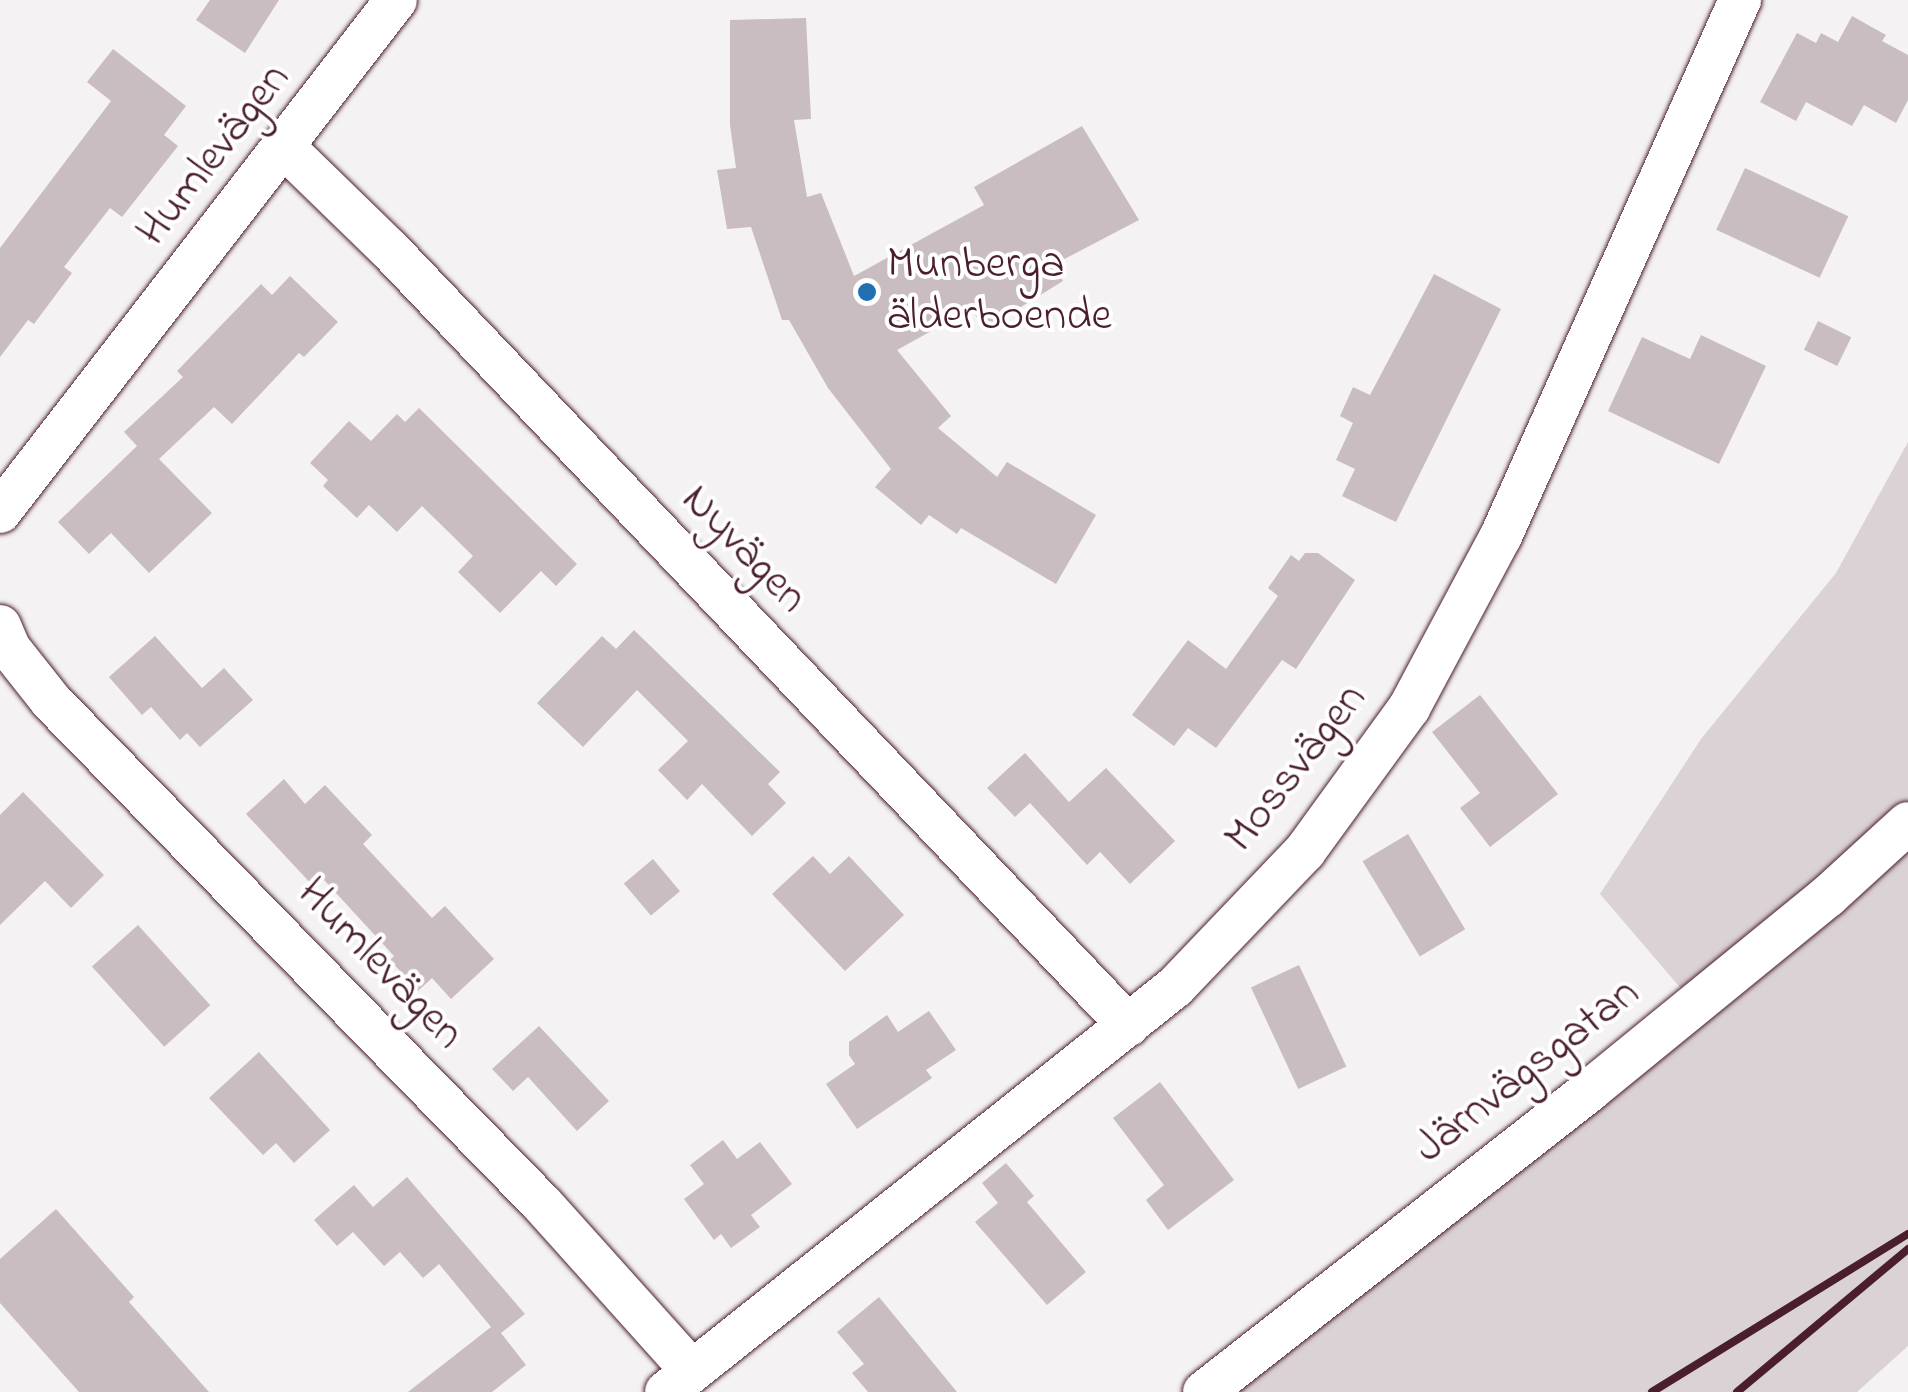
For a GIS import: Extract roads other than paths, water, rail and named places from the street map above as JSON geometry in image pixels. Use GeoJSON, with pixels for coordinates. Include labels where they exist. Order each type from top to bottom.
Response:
{"type":"FeatureCollection","features":[{"type":"Feature","properties":{"kind":"street","name":"Humlevägen"},"geometry":{"type":"LineString","coordinates":[[0,512],[396,0]]}},
{"type":"Feature","properties":{"kind":"street","name":"Mossvägen"},"geometry":{"type":"LineString","coordinates":[[679,1382],[1175,987],[1304,851],[1409,708],[1501,536],[1740,0]]}},
{"type":"Feature","properties":{"kind":"street","name":"Nyvägen"},"geometry":{"type":"LineString","coordinates":[[285,148],[402,264],[1128,1025]]}},
{"type":"Feature","properties":{"kind":"street","name":"Humlevägen"},"geometry":{"type":"LineString","coordinates":[[0,626],[10,649],[50,700],[543,1205],[679,1382]]}},
{"type":"Feature","properties":{"kind":"street","name":"Järnvägsgatan"},"geometry":{"type":"LineString","coordinates":[[1204,1392],[1588,1091],[1828,896],[1908,823]]}},
{"type":"Feature","properties":{"kind":"railway"},"geometry":{"type":"LineString","coordinates":[[1652,1392],[1908,1234]]}},
{"type":"Feature","properties":{"kind":"railway"},"geometry":{"type":"LineString","coordinates":[[1737,1392],[1908,1249]]}},
{"type":"Feature","properties":{"kind":"place","name":"Munberga älderboende"},"geometry":{"type":"Point","coordinates":[867,292]}}]}
